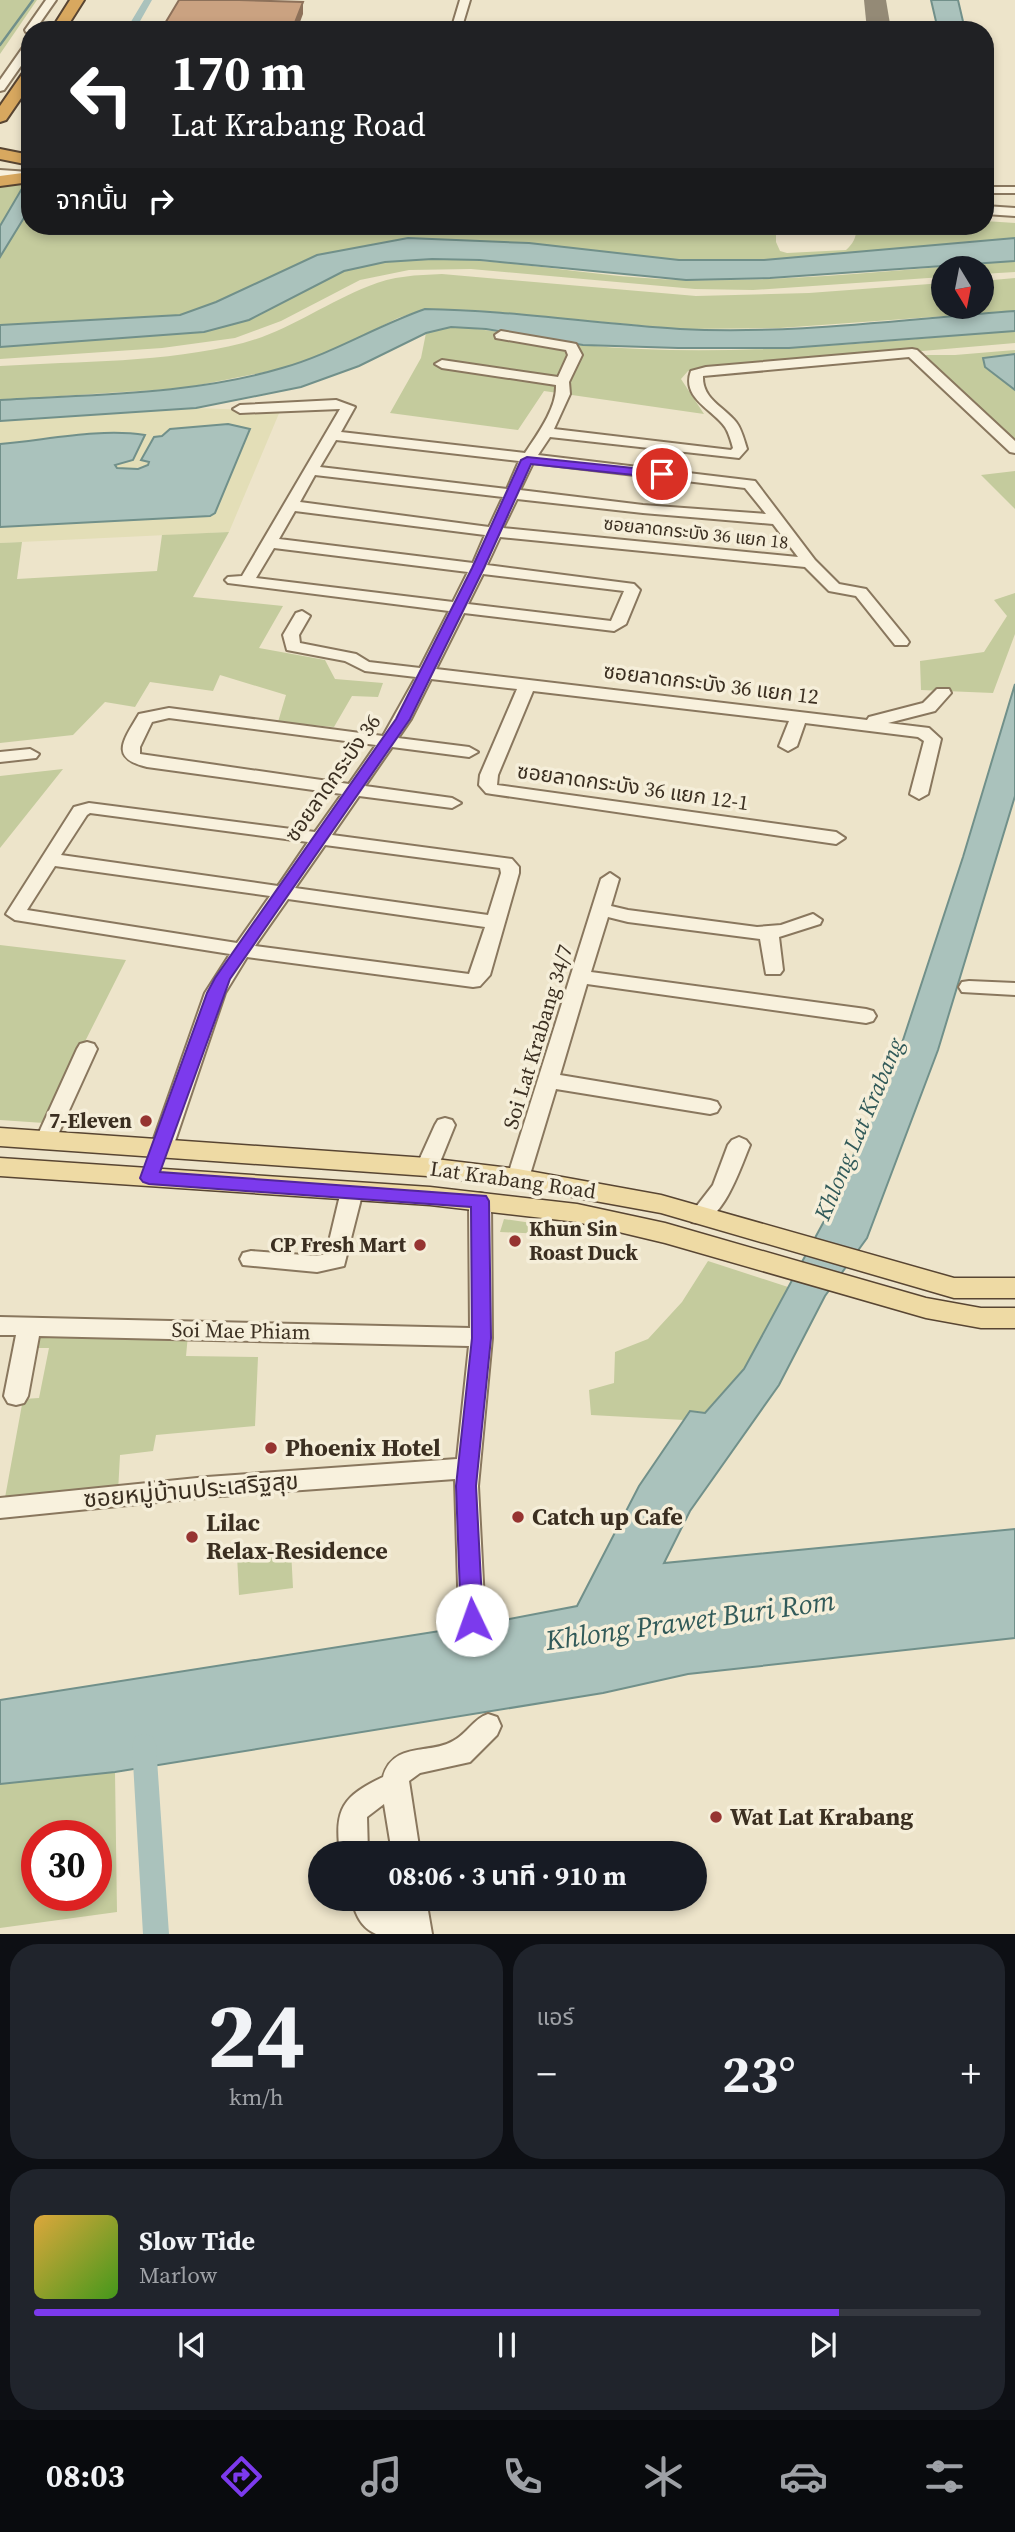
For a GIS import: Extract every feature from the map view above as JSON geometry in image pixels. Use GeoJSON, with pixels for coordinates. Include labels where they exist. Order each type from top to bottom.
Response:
{"type":"FeatureCollection","features":[{"type":"Feature","properties":{"kind":"highway"},"geometry":{"type":"LineString","coordinates":[[64,21],[77,0]]}},
{"type":"Feature","properties":{"kind":"highway"},"geometry":{"type":"LineString","coordinates":[[0,117],[21,86]]}},
{"type":"Feature","properties":{"kind":"highway"},"geometry":{"type":"LineString","coordinates":[[0,154],[21,159]]}},
{"type":"Feature","properties":{"kind":"highway"},"geometry":{"type":"LineString","coordinates":[[0,181],[21,178]]}},
{"type":"Feature","properties":{"kind":"main road","name":"Lat Krabang Road"},"geometry":{"type":"LineString","coordinates":[[0,1137],[427,1167],[518,1178],[620,1195],[954,1288],[1015,1288]]}},
{"type":"Feature","properties":{"kind":"main road"},"geometry":{"type":"LineString","coordinates":[[149,1178],[161,1150]]}},
{"type":"Feature","properties":{"kind":"main road","name":"Lat Krabang Road"},"geometry":{"type":"LineString","coordinates":[[0,1167],[480,1201],[577,1213],[665,1233],[926,1308],[981,1318],[1015,1318]]}},
{"type":"Feature","properties":{"kind":"street"},"geometry":{"type":"LineString","coordinates":[[36,21],[51,0]]}},
{"type":"Feature","properties":{"kind":"street"},"geometry":{"type":"LineString","coordinates":[[47,21],[61,0]]}},
{"type":"Feature","properties":{"kind":"street"},"geometry":{"type":"LineString","coordinates":[[459,21],[465,0]]}},
{"type":"Feature","properties":{"kind":"street"},"geometry":{"type":"LineString","coordinates":[[0,72],[21,43]]}},
{"type":"Feature","properties":{"kind":"street"},"geometry":{"type":"LineString","coordinates":[[0,88],[21,58]]}},
{"type":"Feature","properties":{"kind":"street"},"geometry":{"type":"LineString","coordinates":[[0,161],[21,161]]}},
{"type":"Feature","properties":{"kind":"street"},"geometry":{"type":"LineString","coordinates":[[0,173],[21,175]]}},
{"type":"Feature","properties":{"kind":"street"},"geometry":{"type":"LineString","coordinates":[[994,182],[1015,182]]}},
{"type":"Feature","properties":{"kind":"street"},"geometry":{"type":"LineString","coordinates":[[994,190],[1015,190]]}},
{"type":"Feature","properties":{"kind":"street"},"geometry":{"type":"LineString","coordinates":[[994,202],[1015,203]]}},
{"type":"Feature","properties":{"kind":"street"},"geometry":{"type":"LineString","coordinates":[[994,211],[1015,212]]}},
{"type":"Feature","properties":{"kind":"street"},"geometry":{"type":"LineString","coordinates":[[501,335],[571,347],[575,355],[562,382],[563,394],[546,432],[734,455],[740,449],[729,422],[700,397],[695,382],[696,374],[912,353],[1015,449]]}},
{"type":"Feature","properties":{"kind":"street"},"geometry":{"type":"LineString","coordinates":[[442,364],[562,382]]}},
{"type":"Feature","properties":{"kind":"street"},"geometry":{"type":"LineString","coordinates":[[240,410],[348,407],[271,543],[240,580],[614,626],[618,624],[632,590],[629,587],[271,543]]}},
{"type":"Feature","properties":{"kind":"street","name":"ซอยลาดกระบัง 36"},"geometry":{"type":"LineString","coordinates":[[161,1150],[215,993],[241,950],[403,719],[459,608],[527,460],[546,432]]}},
{"type":"Feature","properties":{"kind":"street"},"geometry":{"type":"LineString","coordinates":[[333,435],[527,460],[750,484],[810,563]]}},
{"type":"Feature","properties":{"kind":"street"},"geometry":{"type":"LineString","coordinates":[[314,471],[512,495],[779,520]]}},
{"type":"Feature","properties":{"kind":"street","name":"ซอยลาดกระบัง 36 แยก 18"},"geometry":{"type":"LineString","coordinates":[[293,506],[495,532],[810,563],[834,588],[861,592],[901,642]]}},
{"type":"Feature","properties":{"kind":"street","name":"ซอยลาดกระบัง 36 แยก 12"},"geometry":{"type":"LineString","coordinates":[[302,616],[291,635],[291,644],[297,649],[350,657],[365,666],[930,735],[933,739],[919,794]]}},
{"type":"Feature","properties":{"kind":"street","name":"ซอยลาดกระบัง 36 แยก 12-1"},"geometry":{"type":"LineString","coordinates":[[527,686],[489,775],[488,785],[492,789],[836,838]]}},
{"type":"Feature","properties":{"kind":"street"},"geometry":{"type":"LineString","coordinates":[[861,725],[929,707],[943,693]]}},
{"type":"Feature","properties":{"kind":"street"},"geometry":{"type":"LineString","coordinates":[[452,803],[136,760],[130,753],[138,729],[151,715],[169,713],[469,752]]}},
{"type":"Feature","properties":{"kind":"street"},"geometry":{"type":"LineString","coordinates":[[788,746],[799,717]]}},
{"type":"Feature","properties":{"kind":"street"},"geometry":{"type":"LineString","coordinates":[[0,757],[30,754]]}},
{"type":"Feature","properties":{"kind":"street"},"geometry":{"type":"LineString","coordinates":[[89,808],[318,839],[506,863],[510,867],[510,873],[480,975],[473,981],[241,950],[15,914],[80,811],[89,808]]}},
{"type":"Feature","properties":{"kind":"street"},"geometry":{"type":"LineString","coordinates":[[48,859],[495,922]]}},
{"type":"Feature","properties":{"kind":"street","name":"Soi Lat Krabang 34/7"},"geometry":{"type":"LineString","coordinates":[[518,1178],[582,977],[610,878]]}},
{"type":"Feature","properties":{"kind":"street"},"geometry":{"type":"LineString","coordinates":[[601,909],[628,916],[769,934],[813,920]]}},
{"type":"Feature","properties":{"kind":"street"},"geometry":{"type":"LineString","coordinates":[[769,934],[773,970]]}},
{"type":"Feature","properties":{"kind":"street"},"geometry":{"type":"LineString","coordinates":[[582,977],[866,1016]]}},
{"type":"Feature","properties":{"kind":"street"},"geometry":{"type":"LineString","coordinates":[[968,988],[1015,989]]}},
{"type":"Feature","properties":{"kind":"street"},"geometry":{"type":"LineString","coordinates":[[46,1139],[87,1049]]}},
{"type":"Feature","properties":{"kind":"street"},"geometry":{"type":"LineString","coordinates":[[550,1081],[710,1107]]}},
{"type":"Feature","properties":{"kind":"street"},"geometry":{"type":"LineString","coordinates":[[427,1167],[445,1125]]}},
{"type":"Feature","properties":{"kind":"street"},"geometry":{"type":"LineString","coordinates":[[709,1219],[739,1145]]}},
{"type":"Feature","properties":{"kind":"street"},"geometry":{"type":"LineString","coordinates":[[251,1259],[317,1264],[336,1260],[352,1191]]}},
{"type":"Feature","properties":{"kind":"street"},"geometry":{"type":"LineString","coordinates":[[472,1620],[467,1468],[481,1338],[480,1201]]}},
{"type":"Feature","properties":{"kind":"street","name":"Soi Mae Phiam"},"geometry":{"type":"LineString","coordinates":[[0,1326],[481,1338]]}},
{"type":"Feature","properties":{"kind":"street"},"geometry":{"type":"LineString","coordinates":[[16,1396],[29,1326]]}},
{"type":"Feature","properties":{"kind":"street","name":"ซอยหมู่บ้านประเสริฐสุข"},"geometry":{"type":"LineString","coordinates":[[0,1508],[207,1487],[467,1468]]}},
{"type":"Feature","properties":{"kind":"street"},"geometry":{"type":"LineString","coordinates":[[404,1841],[395,1785],[399,1772],[414,1762],[460,1753],[488,1726]]}},
{"type":"Feature","properties":{"kind":"street"},"geometry":{"type":"LineString","coordinates":[[353,1841],[352,1827],[356,1806],[395,1785]]}},
{"type":"Feature","properties":{"kind":"street"},"geometry":{"type":"LineString","coordinates":[[368,1911],[376,1921],[389,1923],[415,1916]]}},
{"type":"Feature","properties":{"kind":"shaded area"},"geometry":{"type":"Polygon","coordinates":[[[196,408],[280,411],[229,532],[0,543],[0,527],[210,516],[170,429],[142,460],[149,462],[148,465],[128,470],[115,465],[133,460],[145,435],[128,432],[0,444],[0,421],[196,408]]]}},
{"type":"Feature","properties":{"kind":"green space"},"geometry":{"type":"Polygon","coordinates":[[[0,0],[37,0],[21,21],[0,54],[0,0]]]}},
{"type":"Feature","properties":{"kind":"green space"},"geometry":{"type":"Polygon","coordinates":[[[0,185],[21,185],[21,190],[0,226],[0,185]]]}},
{"type":"Feature","properties":{"kind":"green space"},"geometry":{"type":"Polygon","coordinates":[[[994,222],[1015,223],[1015,238],[764,260],[679,260],[529,243],[408,238],[180,315],[0,325],[0,257],[21,223],[21,235],[776,235],[780,251],[787,253],[846,250],[855,235],[994,235],[994,222]]]}},
{"type":"Feature","properties":{"kind":"green space"},"geometry":{"type":"Polygon","coordinates":[[[464,260],[686,280],[809,277],[931,268],[931,278],[753,290],[695,289],[471,269],[409,270],[360,280],[281,321],[235,338],[162,348],[0,359],[0,347],[204,332],[249,320],[344,271],[385,262],[464,260]]]}},
{"type":"Feature","properties":{"kind":"green space"},"geometry":{"type":"Polygon","coordinates":[[[1015,261],[1015,272],[994,273],[994,263],[1015,261]]]}},
{"type":"Feature","properties":{"kind":"green space"},"geometry":{"type":"Polygon","coordinates":[[[442,274],[696,296],[809,293],[931,284],[931,317],[780,328],[681,329],[473,310],[425,309],[398,318],[329,352],[280,369],[184,388],[0,400],[0,366],[153,358],[213,350],[260,338],[353,293],[387,280],[442,274]]]}},
{"type":"Feature","properties":{"kind":"green space"},"geometry":{"type":"Polygon","coordinates":[[[1015,278],[1015,311],[994,313],[994,280],[1015,278]]]}},
{"type":"Feature","properties":{"kind":"green space"},"geometry":{"type":"Polygon","coordinates":[[[451,327],[583,345],[637,349],[745,350],[1015,331],[1015,343],[688,371],[681,379],[704,414],[544,391],[518,430],[390,413],[421,358],[426,333],[451,327]]]}},
{"type":"Feature","properties":{"kind":"green space"},"geometry":{"type":"Polygon","coordinates":[[[1015,350],[1015,354],[983,359],[985,367],[1015,390],[1015,449],[918,355],[1015,350]]]}},
{"type":"Feature","properties":{"kind":"green space"},"geometry":{"type":"Polygon","coordinates":[[[1015,471],[1015,509],[981,475],[1015,471]]]}},
{"type":"Feature","properties":{"kind":"green space"},"geometry":{"type":"Polygon","coordinates":[[[229,532],[193,597],[283,606],[259,648],[325,660],[335,679],[383,683],[378,697],[352,696],[334,727],[278,722],[286,695],[220,675],[213,691],[150,682],[135,707],[105,702],[73,735],[0,743],[0,543],[22,542],[17,579],[157,571],[162,535],[229,532]]]}},
{"type":"Feature","properties":{"kind":"green space"},"geometry":{"type":"Polygon","coordinates":[[[1015,593],[1015,634],[993,693],[921,690],[920,661],[984,652],[1007,616],[994,600],[1015,593]]]}},
{"type":"Feature","properties":{"kind":"green space"},"geometry":{"type":"Polygon","coordinates":[[[63,769],[0,848],[0,776],[63,769]]]}},
{"type":"Feature","properties":{"kind":"green space"},"geometry":{"type":"Polygon","coordinates":[[[0,945],[126,960],[44,1123],[0,1120],[0,945]]]}},
{"type":"Feature","properties":{"kind":"green space"},"geometry":{"type":"Polygon","coordinates":[[[504,1219],[545,1225],[543,1234],[500,1232],[504,1219]]]}},
{"type":"Feature","properties":{"kind":"green space"},"geometry":{"type":"Polygon","coordinates":[[[708,1261],[788,1287],[744,1369],[704,1413],[690,1411],[684,1420],[591,1415],[589,1390],[614,1383],[615,1352],[648,1339],[682,1302],[708,1261]]]}},
{"type":"Feature","properties":{"kind":"green space"},"geometry":{"type":"Polygon","coordinates":[[[35,1332],[188,1335],[186,1356],[258,1357],[255,1426],[156,1435],[153,1451],[120,1455],[118,1492],[4,1503],[23,1399],[39,1398],[49,1348],[33,1348],[35,1332]]]}},
{"type":"Feature","properties":{"kind":"green space"},"geometry":{"type":"Polygon","coordinates":[[[291,1550],[293,1588],[239,1595],[237,1555],[291,1550]]]}},
{"type":"Feature","properties":{"kind":"green space"},"geometry":{"type":"Polygon","coordinates":[[[115,1772],[117,1912],[0,1928],[0,1784],[115,1772]]]}},
{"type":"Feature","properties":{"kind":"water"},"geometry":{"type":"Polygon","coordinates":[[[931,0],[958,0],[963,21],[936,21],[931,0]]]}},
{"type":"Feature","properties":{"kind":"water"},"geometry":{"type":"Polygon","coordinates":[[[21,190],[21,223],[0,257],[0,226],[21,190]]]}},
{"type":"Feature","properties":{"kind":"water"},"geometry":{"type":"Polygon","coordinates":[[[408,238],[529,243],[679,260],[764,260],[1015,238],[1015,261],[994,262],[994,256],[931,256],[931,267],[770,278],[686,280],[480,260],[385,262],[344,271],[249,320],[204,332],[0,347],[0,325],[180,315],[216,302],[317,255],[408,238]]]}},
{"type":"Feature","properties":{"kind":"water"},"geometry":{"type":"Polygon","coordinates":[[[425,309],[680,329],[764,330],[931,318],[994,319],[994,313],[1015,311],[1015,331],[789,348],[583,345],[486,329],[451,327],[426,333],[359,366],[301,387],[196,408],[0,421],[0,400],[213,384],[300,362],[425,309]]]}},
{"type":"Feature","properties":{"kind":"water"},"geometry":{"type":"Polygon","coordinates":[[[1015,354],[1015,390],[985,367],[983,358],[1015,354]]]}},
{"type":"Feature","properties":{"kind":"water"},"geometry":{"type":"Polygon","coordinates":[[[228,424],[250,429],[215,513],[210,516],[0,527],[0,444],[91,434],[145,435],[133,460],[115,465],[117,468],[138,469],[148,465],[149,462],[141,460],[154,437],[162,436],[170,429],[228,424]]]}},
{"type":"Feature","properties":{"kind":"water","name":"Khlong Prawet Buri Rom"},"geometry":{"type":"Polygon","coordinates":[[[1015,684],[1015,796],[938,1050],[867,1238],[825,1296],[779,1385],[690,1511],[664,1563],[1015,1529],[1015,1638],[688,1674],[603,1693],[115,1772],[0,1784],[0,1700],[478,1625],[577,1606],[639,1486],[690,1411],[705,1413],[744,1369],[829,1212],[903,1040],[963,857],[1015,684]]]}},
{"type":"Feature","properties":{"kind":"building"},"geometry":{"type":"Polygon","coordinates":[[[179,0],[303,2],[296,21],[166,21],[179,0]]]}},
{"type":"Feature","properties":{"kind":"waterway"},"geometry":{"type":"LineString","coordinates":[[0,45],[33,0]]}},
{"type":"Feature","properties":{"kind":"waterway"},"geometry":{"type":"LineString","coordinates":[[135,21],[148,0]]}},
{"type":"Feature","properties":{"kind":"waterway"},"geometry":{"type":"LineString","coordinates":[[144,1745],[156,1934]]}},
{"type":"Feature","properties":{"kind":"taxiway"},"geometry":{"type":"LineString","coordinates":[[875,0],[878,21]]}},
{"type":"Feature","properties":{"kind":"place","name":"7-Eleven"},"geometry":{"type":"Point","coordinates":[146,1121]}},
{"type":"Feature","properties":{"kind":"place","name":"Khun Sin Roast Duck"},"geometry":{"type":"Point","coordinates":[515,1241]}},
{"type":"Feature","properties":{"kind":"place","name":"CP Fresh Mart"},"geometry":{"type":"Point","coordinates":[420,1245]}},
{"type":"Feature","properties":{"kind":"place","name":"Phoenix Hotel"},"geometry":{"type":"Point","coordinates":[271,1448]}},
{"type":"Feature","properties":{"kind":"place","name":"Catch up Cafe"},"geometry":{"type":"Point","coordinates":[518,1517]}},
{"type":"Feature","properties":{"kind":"place","name":"Lilac Relax-Residence"},"geometry":{"type":"Point","coordinates":[192,1537]}},
{"type":"Feature","properties":{"kind":"place","name":"Wat Lat Krabang"},"geometry":{"type":"Point","coordinates":[716,1817]}},
{"type":"Feature","properties":{"kind":"route"},"geometry":{"type":"LineString","coordinates":[[472,1620],[466,1486],[481,1338],[480,1201],[149,1178],[215,993],[241,950],[403,719],[459,608],[527,460],[662,474]]}},
{"type":"Feature","properties":{"kind":"water label","name":"Khlong Lat Krabang"},"geometry":{"type":"Point","coordinates":[859,1129]}}]}
